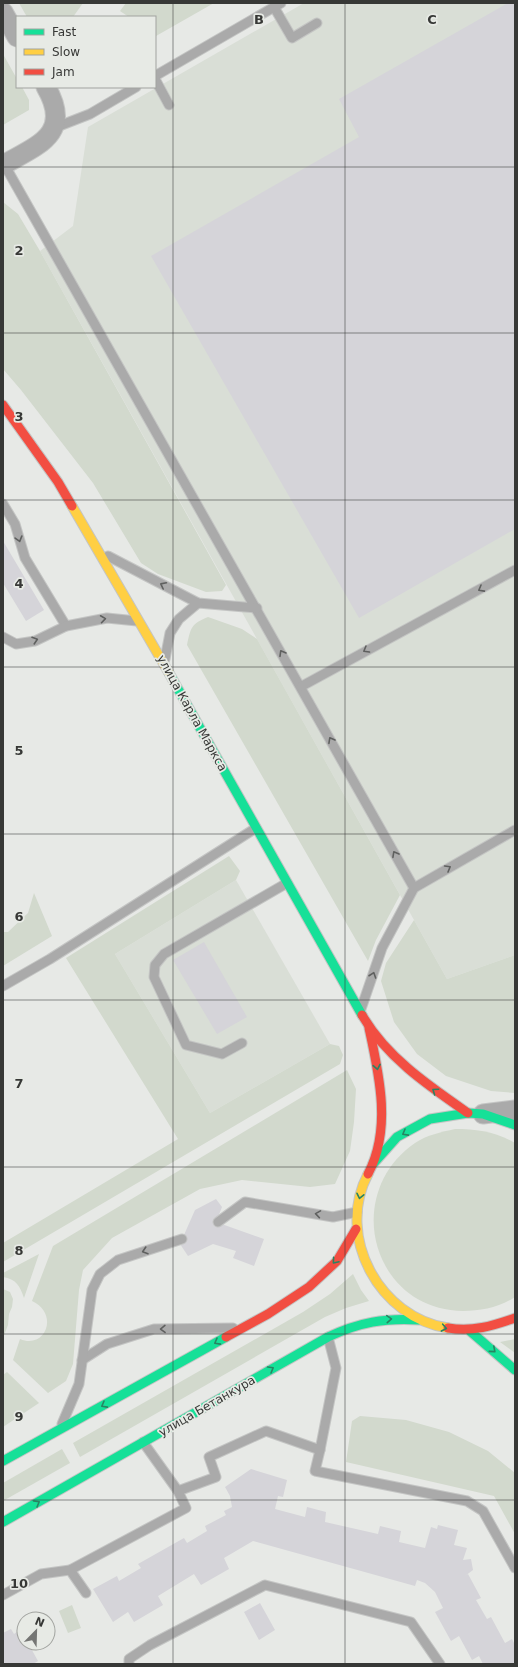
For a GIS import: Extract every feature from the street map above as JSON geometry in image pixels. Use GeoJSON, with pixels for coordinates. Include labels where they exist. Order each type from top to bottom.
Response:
{"type":"FeatureCollection","features":[{"type":"Feature","properties":{"kind":"main road","name":"улица Карла Маркса"},"geometry":{"type":"LineString","coordinates":[[3,405],[58,482],[164,664],[369,1028]]}},
{"type":"Feature","properties":{"kind":"main road"},"geometry":{"type":"LineString","coordinates":[[369,1028],[396,1058],[424,1082],[475,1114],[515,1125]]}},
{"type":"Feature","properties":{"kind":"main road"},"geometry":{"type":"LineString","coordinates":[[369,1028],[378,1072],[380,1127],[372,1165],[362,1188],[357,1212],[356,1228],[362,1257],[375,1283],[395,1305],[419,1320],[444,1329],[470,1330],[499,1326],[515,1318]]}},
{"type":"Feature","properties":{"kind":"main road"},"geometry":{"type":"LineString","coordinates":[[372,1165],[397,1137],[430,1118],[475,1114]]}},
{"type":"Feature","properties":{"kind":"main road"},"geometry":{"type":"LineString","coordinates":[[3,1461],[244,1328],[309,1287],[337,1261],[356,1228]]}},
{"type":"Feature","properties":{"kind":"main road","name":"улица Бетанкура"},"geometry":{"type":"LineString","coordinates":[[3,1522],[328,1337],[350,1326],[372,1320],[395,1318],[419,1320]]}},
{"type":"Feature","properties":{"kind":"main road"},"geometry":{"type":"LineString","coordinates":[[470,1330],[515,1370]]}},
{"type":"Feature","properties":{"kind":"street"},"geometry":{"type":"LineString","coordinates":[[3,12],[16,35]]}},
{"type":"Feature","properties":{"kind":"street"},"geometry":{"type":"LineString","coordinates":[[3,165],[44,142],[54,128],[54,109],[46,88]]}},
{"type":"Feature","properties":{"kind":"street"},"geometry":{"type":"LineString","coordinates":[[475,1114],[515,1110]]}},
{"type":"Feature","properties":{"kind":"lane"},"geometry":{"type":"LineString","coordinates":[[156,75],[278,5],[292,38],[317,23]]}},
{"type":"Feature","properties":{"kind":"lane"},"geometry":{"type":"LineString","coordinates":[[156,81],[169,105]]}},
{"type":"Feature","properties":{"kind":"lane"},"geometry":{"type":"LineString","coordinates":[[54,128],[90,114],[134,88]]}},
{"type":"Feature","properties":{"kind":"lane"},"geometry":{"type":"LineString","coordinates":[[3,165],[181,478],[302,686],[414,888]]}},
{"type":"Feature","properties":{"kind":"lane"},"geometry":{"type":"LineString","coordinates":[[3,504],[15,524],[25,558],[66,626]]}},
{"type":"Feature","properties":{"kind":"lane"},"geometry":{"type":"LineString","coordinates":[[99,552],[198,603],[257,608]]}},
{"type":"Feature","properties":{"kind":"lane"},"geometry":{"type":"LineString","coordinates":[[302,686],[515,570]]}},
{"type":"Feature","properties":{"kind":"lane"},"geometry":{"type":"LineString","coordinates":[[164,664],[170,633],[179,620],[198,603]]}},
{"type":"Feature","properties":{"kind":"lane"},"geometry":{"type":"LineString","coordinates":[[3,637],[16,644],[35,641],[66,626],[107,618],[140,622]]}},
{"type":"Feature","properties":{"kind":"lane"},"geometry":{"type":"LineString","coordinates":[[3,986],[50,959],[256,828]]}},
{"type":"Feature","properties":{"kind":"lane"},"geometry":{"type":"LineString","coordinates":[[360,1012],[382,948],[414,888],[515,830]]}},
{"type":"Feature","properties":{"kind":"lane"},"geometry":{"type":"LineString","coordinates":[[242,1043],[222,1054],[186,1045],[154,977],[154,965],[164,954],[287,883]]}},
{"type":"Feature","properties":{"kind":"lane"},"geometry":{"type":"LineString","coordinates":[[218,1222],[245,1202],[333,1217],[357,1212]]}},
{"type":"Feature","properties":{"kind":"lane"},"geometry":{"type":"LineString","coordinates":[[60,1429],[79,1384],[92,1290],[100,1274],[118,1260],[182,1239]]}},
{"type":"Feature","properties":{"kind":"lane"},"geometry":{"type":"LineString","coordinates":[[82,1360],[107,1344],[154,1329],[244,1328]]}},
{"type":"Feature","properties":{"kind":"lane"},"geometry":{"type":"LineString","coordinates":[[328,1337],[336,1368],[315,1471],[467,1501],[483,1511],[515,1568]]}},
{"type":"Feature","properties":{"kind":"lane"},"geometry":{"type":"LineString","coordinates":[[178,1491],[216,1477],[209,1457],[266,1431],[320,1450]]}},
{"type":"Feature","properties":{"kind":"lane"},"geometry":{"type":"LineString","coordinates":[[3,1595],[41,1574],[70,1570],[186,1508],[178,1491],[143,1442]]}},
{"type":"Feature","properties":{"kind":"lane"},"geometry":{"type":"LineString","coordinates":[[70,1570],[86,1593]]}},
{"type":"Feature","properties":{"kind":"lane"},"geometry":{"type":"LineString","coordinates":[[130,1664],[129,1659],[150,1645],[265,1585],[411,1622],[440,1664]]}},
{"type":"Feature","properties":{"kind":"shaded area"},"geometry":{"type":"Polygon","coordinates":[[[19,3],[83,3],[74,16],[26,16],[19,3]]]}},
{"type":"Feature","properties":{"kind":"shaded area"},"geometry":{"type":"Polygon","coordinates":[[[126,3],[214,3],[156,36],[156,16],[128,16],[120,11],[126,3]]]}},
{"type":"Feature","properties":{"kind":"shaded area"},"geometry":{"type":"Polygon","coordinates":[[[304,3],[515,3],[515,955],[447,979],[40,251],[73,226],[88,127],[304,3]]]}},
{"type":"Feature","properties":{"kind":"shaded area"},"geometry":{"type":"Polygon","coordinates":[[[3,54],[16,77],[16,88],[23,88],[29,100],[29,110],[3,125],[3,54]]]}},
{"type":"Feature","properties":{"kind":"shaded area"},"geometry":{"type":"Polygon","coordinates":[[[3,202],[18,214],[40,251],[226,585],[222,591],[206,592],[158,574],[141,563],[93,483],[3,369],[3,202]]]}},
{"type":"Feature","properties":{"kind":"shaded area"},"geometry":{"type":"Polygon","coordinates":[[[208,617],[242,629],[257,639],[400,895],[376,940],[368,961],[187,645],[191,630],[195,624],[208,617]]]}},
{"type":"Feature","properties":{"kind":"shaded area"},"geometry":{"type":"Polygon","coordinates":[[[229,856],[240,871],[236,880],[115,954],[210,1113],[330,1044],[339,1046],[343,1055],[340,1064],[3,1262],[3,1243],[178,1139],[66,958],[229,856]]]}},
{"type":"Feature","properties":{"kind":"shaded area"},"geometry":{"type":"Polygon","coordinates":[[[236,880],[330,1044],[210,1113],[115,954],[236,880]]]}},
{"type":"Feature","properties":{"kind":"shaded area"},"geometry":{"type":"Polygon","coordinates":[[[34,893],[52,936],[3,966],[3,932],[8,932],[28,913],[34,893]]]}},
{"type":"Feature","properties":{"kind":"shaded area"},"geometry":{"type":"Polygon","coordinates":[[[414,920],[447,979],[515,955],[515,1093],[491,1091],[446,1076],[417,1054],[394,1022],[381,981],[386,963],[414,920]]]}},
{"type":"Feature","properties":{"kind":"shaded area"},"geometry":{"type":"Polygon","coordinates":[[[347,1070],[356,1089],[354,1122],[350,1151],[335,1184],[310,1187],[242,1180],[200,1189],[112,1238],[83,1270],[79,1290],[73,1364],[66,1381],[48,1393],[13,1360],[20,1339],[29,1341],[36,1340],[46,1329],[47,1322],[45,1314],[41,1307],[32,1301],[53,1246],[347,1070]]]}},
{"type":"Feature","properties":{"kind":"shaded area"},"geometry":{"type":"Polygon","coordinates":[[[455,1129],[486,1132],[501,1136],[515,1143],[515,1297],[490,1308],[463,1311],[432,1306],[407,1292],[388,1271],[377,1246],[374,1218],[378,1191],[392,1165],[420,1140],[434,1134],[455,1129]]]}},
{"type":"Feature","properties":{"kind":"shaded area"},"geometry":{"type":"Polygon","coordinates":[[[39,1254],[24,1298],[17,1284],[11,1279],[3,1277],[3,1273],[39,1254]]]}},
{"type":"Feature","properties":{"kind":"shaded area"},"geometry":{"type":"Polygon","coordinates":[[[353,1274],[361,1290],[369,1301],[346,1308],[325,1317],[80,1457],[73,1443],[303,1312],[330,1294],[353,1274]]]}},
{"type":"Feature","properties":{"kind":"shaded area"},"geometry":{"type":"Polygon","coordinates":[[[3,1289],[10,1292],[13,1299],[8,1325],[3,1338],[3,1289]]]}},
{"type":"Feature","properties":{"kind":"shaded area"},"geometry":{"type":"Polygon","coordinates":[[[515,1339],[515,1353],[500,1342],[515,1339]]]}},
{"type":"Feature","properties":{"kind":"shaded area"},"geometry":{"type":"Polygon","coordinates":[[[7,1372],[39,1403],[3,1427],[3,1375],[7,1372]]]}},
{"type":"Feature","properties":{"kind":"shaded area"},"geometry":{"type":"Polygon","coordinates":[[[360,1416],[406,1420],[449,1432],[488,1451],[515,1473],[515,1534],[494,1496],[346,1462],[352,1421],[360,1416]]]}},
{"type":"Feature","properties":{"kind":"shaded area"},"geometry":{"type":"Polygon","coordinates":[[[62,1449],[70,1463],[3,1501],[3,1483],[62,1449]]]}},
{"type":"Feature","properties":{"kind":"shaded area"},"geometry":{"type":"Polygon","coordinates":[[[72,1605],[81,1628],[68,1633],[59,1611],[72,1605]]]}},
{"type":"Feature","properties":{"kind":"building"},"geometry":{"type":"Polygon","coordinates":[[[508,3],[515,3],[515,529],[359,618],[151,256],[359,137],[339,99],[508,3]]]}},
{"type":"Feature","properties":{"kind":"building"},"geometry":{"type":"Polygon","coordinates":[[[3,541],[44,610],[26,621],[3,583],[3,541]]]}},
{"type":"Feature","properties":{"kind":"building"},"geometry":{"type":"Polygon","coordinates":[[[204,942],[247,1017],[217,1034],[173,960],[204,942]]]}},
{"type":"Feature","properties":{"kind":"building"},"geometry":{"type":"Polygon","coordinates":[[[216,1199],[222,1207],[216,1222],[264,1239],[254,1266],[233,1258],[236,1251],[213,1244],[188,1256],[180,1244],[195,1210],[216,1199]]]}},
{"type":"Feature","properties":{"kind":"building"},"geometry":{"type":"Polygon","coordinates":[[[251,1469],[287,1480],[283,1497],[278,1496],[275,1509],[305,1517],[307,1507],[326,1512],[325,1522],[378,1534],[380,1526],[401,1531],[399,1542],[425,1548],[431,1527],[437,1529],[438,1525],[458,1530],[454,1545],[467,1548],[463,1560],[471,1559],[473,1570],[465,1576],[468,1574],[481,1598],[476,1600],[487,1619],[491,1617],[505,1643],[512,1639],[515,1645],[515,1664],[483,1664],[479,1656],[472,1660],[459,1636],[451,1641],[435,1612],[443,1608],[435,1592],[425,1583],[417,1580],[415,1586],[253,1541],[224,1558],[229,1569],[201,1585],[194,1574],[158,1596],[163,1605],[134,1622],[128,1612],[113,1622],[93,1589],[117,1576],[119,1581],[141,1568],[138,1564],[184,1538],[187,1543],[207,1531],[205,1526],[226,1515],[224,1511],[232,1507],[230,1496],[225,1487],[251,1469]]]}},
{"type":"Feature","properties":{"kind":"building"},"geometry":{"type":"Polygon","coordinates":[[[260,1603],[275,1630],[259,1640],[244,1612],[260,1603]]]}},
{"type":"Feature","properties":{"kind":"building"},"geometry":{"type":"Polygon","coordinates":[[[11,1629],[14,1634],[16,1633],[16,1651],[32,1651],[38,1661],[33,1664],[3,1664],[3,1633],[11,1629]]]}},
{"type":"Feature","properties":{"kind":"traffic: fast"},"geometry":{"type":"LineString","coordinates":[[169,673],[362,1015]]}},
{"type":"Feature","properties":{"kind":"traffic: fast"},"geometry":{"type":"LineString","coordinates":[[373,1164],[397,1137],[430,1119],[468,1113],[483,1114],[515,1125]]}},
{"type":"Feature","properties":{"kind":"traffic: fast"},"geometry":{"type":"LineString","coordinates":[[3,1522],[328,1337],[372,1322],[419,1320]]}},
{"type":"Feature","properties":{"kind":"traffic: fast"},"geometry":{"type":"LineString","coordinates":[[470,1331],[515,1370]]}},
{"type":"Feature","properties":{"kind":"traffic: fast"},"geometry":{"type":"LineString","coordinates":[[3,1461],[226,1337]]}},
{"type":"Feature","properties":{"kind":"traffic: slow"},"geometry":{"type":"LineString","coordinates":[[72,506],[169,673]]}},
{"type":"Feature","properties":{"kind":"traffic: slow"},"geometry":{"type":"LineString","coordinates":[[368,1174],[359,1198],[357,1223],[361,1248],[370,1271],[384,1291],[402,1309],[424,1321],[448,1328]]}},
{"type":"Feature","properties":{"kind":"traffic: jam"},"geometry":{"type":"LineString","coordinates":[[3,405],[58,482],[72,506]]}},
{"type":"Feature","properties":{"kind":"traffic: jam"},"geometry":{"type":"LineString","coordinates":[[362,1015],[383,1044],[409,1070],[468,1113]]}},
{"type":"Feature","properties":{"kind":"traffic: jam"},"geometry":{"type":"LineString","coordinates":[[368,1174],[380,1139],[382,1120],[379,1083],[369,1028]]}},
{"type":"Feature","properties":{"kind":"traffic: jam"},"geometry":{"type":"LineString","coordinates":[[226,1337],[268,1314],[309,1287],[337,1261],[356,1229]]}},
{"type":"Feature","properties":{"kind":"traffic: jam"},"geometry":{"type":"LineString","coordinates":[[448,1328],[482,1328],[515,1318]]}}]}
